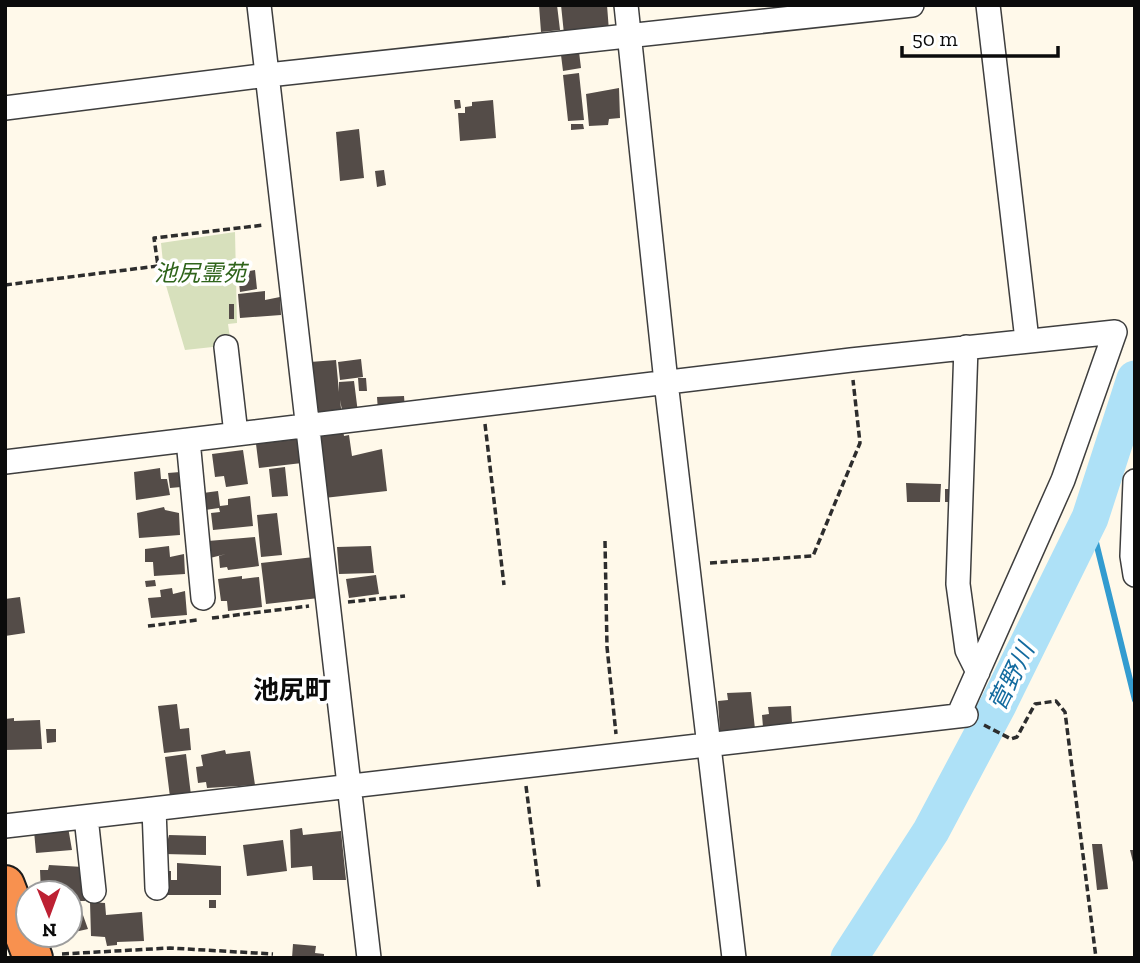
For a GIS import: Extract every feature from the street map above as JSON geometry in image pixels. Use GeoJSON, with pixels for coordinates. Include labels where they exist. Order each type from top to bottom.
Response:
{"type":"FeatureCollection","features":[{"type":"Feature","properties":{"kind":"highway"},"geometry":{"type":"LineString","coordinates":[[5,885],[14,913]]}},
{"type":"Feature","properties":{"kind":"street"},"geometry":{"type":"LineString","coordinates":[[259,5],[369,958]]}},
{"type":"Feature","properties":{"kind":"street"},"geometry":{"type":"LineString","coordinates":[[626,5],[666,382],[734,958]]}},
{"type":"Feature","properties":{"kind":"street"},"geometry":{"type":"LineString","coordinates":[[5,108],[268,75],[912,5]]}},
{"type":"Feature","properties":{"kind":"street"},"geometry":{"type":"LineString","coordinates":[[988,5],[1027,340]]}},
{"type":"Feature","properties":{"kind":"street"},"geometry":{"type":"LineString","coordinates":[[5,462],[851,360],[1115,332],[1063,480],[978,672],[962,715],[5,826]]}},
{"type":"Feature","properties":{"kind":"street"},"geometry":{"type":"LineString","coordinates":[[226,347],[236,434]]}},
{"type":"Feature","properties":{"kind":"street"},"geometry":{"type":"LineString","coordinates":[[966,347],[958,584],[967,650],[978,672]]}},
{"type":"Feature","properties":{"kind":"street"},"geometry":{"type":"LineString","coordinates":[[188,440],[203,598]]}},
{"type":"Feature","properties":{"kind":"street"},"geometry":{"type":"LineString","coordinates":[[1135,481],[1135,575]]}},
{"type":"Feature","properties":{"kind":"street"},"geometry":{"type":"LineString","coordinates":[[154,808],[157,888]]}},
{"type":"Feature","properties":{"kind":"street"},"geometry":{"type":"LineString","coordinates":[[86,817],[94,891]]}},
{"type":"Feature","properties":{"kind":"path"},"geometry":{"type":"LineString","coordinates":[[5,285],[158,266],[154,238],[284,223]]}},
{"type":"Feature","properties":{"kind":"path"},"geometry":{"type":"LineString","coordinates":[[688,565],[813,556],[860,443],[851,360]]}},
{"type":"Feature","properties":{"kind":"path"},"geometry":{"type":"LineString","coordinates":[[483,404],[504,586]]}},
{"type":"Feature","properties":{"kind":"path"},"geometry":{"type":"LineString","coordinates":[[606,541],[607,647],[618,754]]}},
{"type":"Feature","properties":{"kind":"path"},"geometry":{"type":"LineString","coordinates":[[148,626],[405,596]]}},
{"type":"Feature","properties":{"kind":"path"},"geometry":{"type":"LineString","coordinates":[[962,715],[1011,739],[1017,737],[1035,704],[1056,701],[1065,712],[1096,958]]}},
{"type":"Feature","properties":{"kind":"path"},"geometry":{"type":"LineString","coordinates":[[523,765],[539,888]]}},
{"type":"Feature","properties":{"kind":"path"},"geometry":{"type":"LineString","coordinates":[[84,948],[170,948],[273,954]]}},
{"type":"Feature","properties":{"kind":"green space","name":"池尻霊苑"},"geometry":{"type":"Polygon","coordinates":[[[235,232],[237,323],[228,324],[231,345],[185,350],[165,282],[161,243],[235,232]]]}},
{"type":"Feature","properties":{"kind":"building"},"geometry":{"type":"Polygon","coordinates":[[[539,5],[557,5],[560,30],[541,32],[539,5]]]}},
{"type":"Feature","properties":{"kind":"building"},"geometry":{"type":"Polygon","coordinates":[[[561,5],[607,5],[609,31],[564,34],[561,5]]]}},
{"type":"Feature","properties":{"kind":"building"},"geometry":{"type":"Polygon","coordinates":[[[579,52],[581,68],[563,71],[561,55],[579,52]]]}},
{"type":"Feature","properties":{"kind":"building"},"geometry":{"type":"Polygon","coordinates":[[[579,73],[584,120],[568,121],[563,75],[579,73]]]}},
{"type":"Feature","properties":{"kind":"building"},"geometry":{"type":"Polygon","coordinates":[[[619,88],[620,118],[609,119],[608,125],[589,126],[586,94],[619,88]]]}},
{"type":"Feature","properties":{"kind":"building"},"geometry":{"type":"Polygon","coordinates":[[[454,100],[460,100],[461,108],[455,109],[454,100]]]}},
{"type":"Feature","properties":{"kind":"building"},"geometry":{"type":"Polygon","coordinates":[[[493,100],[496,138],[460,141],[458,113],[465,113],[465,107],[472,106],[472,102],[493,100]]]}},
{"type":"Feature","properties":{"kind":"building"},"geometry":{"type":"Polygon","coordinates":[[[571,124],[583,124],[584,129],[571,130],[571,124]]]}},
{"type":"Feature","properties":{"kind":"building"},"geometry":{"type":"Polygon","coordinates":[[[359,129],[364,178],[340,181],[336,132],[359,129]]]}},
{"type":"Feature","properties":{"kind":"building"},"geometry":{"type":"Polygon","coordinates":[[[384,170],[386,185],[377,187],[375,171],[384,170]]]}},
{"type":"Feature","properties":{"kind":"building"},"geometry":{"type":"Polygon","coordinates":[[[255,270],[257,289],[240,292],[238,273],[255,270]]]}},
{"type":"Feature","properties":{"kind":"building"},"geometry":{"type":"Polygon","coordinates":[[[265,291],[265,300],[280,297],[281,315],[240,318],[238,294],[265,291]]]}},
{"type":"Feature","properties":{"kind":"building"},"geometry":{"type":"Polygon","coordinates":[[[229,304],[234,304],[234,319],[229,319],[229,304]]]}},
{"type":"Feature","properties":{"kind":"building"},"geometry":{"type":"Polygon","coordinates":[[[361,359],[363,377],[340,380],[338,362],[361,359]]]}},
{"type":"Feature","properties":{"kind":"building"},"geometry":{"type":"Polygon","coordinates":[[[336,360],[339,392],[339,382],[354,381],[358,413],[343,415],[340,400],[342,416],[314,419],[310,362],[336,360]]]}},
{"type":"Feature","properties":{"kind":"building"},"geometry":{"type":"Polygon","coordinates":[[[358,378],[366,378],[367,391],[359,391],[358,378]]]}},
{"type":"Feature","properties":{"kind":"building"},"geometry":{"type":"Polygon","coordinates":[[[404,396],[405,409],[378,411],[377,397],[404,396]]]}},
{"type":"Feature","properties":{"kind":"building"},"geometry":{"type":"Polygon","coordinates":[[[316,429],[343,430],[344,436],[349,435],[352,456],[382,449],[387,491],[324,498],[316,429]]]}},
{"type":"Feature","properties":{"kind":"building"},"geometry":{"type":"Polygon","coordinates":[[[299,439],[302,463],[259,468],[256,444],[299,439]]]}},
{"type":"Feature","properties":{"kind":"building"},"geometry":{"type":"Polygon","coordinates":[[[243,450],[248,484],[226,487],[224,476],[215,477],[212,454],[243,450]]]}},
{"type":"Feature","properties":{"kind":"building"},"geometry":{"type":"Polygon","coordinates":[[[285,467],[288,496],[272,497],[269,469],[285,467]]]}},
{"type":"Feature","properties":{"kind":"building"},"geometry":{"type":"Polygon","coordinates":[[[160,468],[161,479],[167,479],[170,495],[136,500],[134,472],[160,468]]]}},
{"type":"Feature","properties":{"kind":"building"},"geometry":{"type":"Polygon","coordinates":[[[180,472],[181,487],[170,488],[168,473],[180,472]]]}},
{"type":"Feature","properties":{"kind":"building"},"geometry":{"type":"Polygon","coordinates":[[[906,483],[941,484],[940,502],[907,502],[906,483]]]}},
{"type":"Feature","properties":{"kind":"building"},"geometry":{"type":"Polygon","coordinates":[[[945,489],[956,489],[956,502],[945,502],[945,489]]]}},
{"type":"Feature","properties":{"kind":"building"},"geometry":{"type":"Polygon","coordinates":[[[218,491],[220,506],[228,505],[228,499],[250,496],[253,526],[213,530],[211,513],[220,512],[219,508],[205,510],[203,493],[218,491]]]}},
{"type":"Feature","properties":{"kind":"building"},"geometry":{"type":"Polygon","coordinates":[[[164,507],[165,510],[179,513],[180,535],[139,538],[137,513],[164,507]]]}},
{"type":"Feature","properties":{"kind":"building"},"geometry":{"type":"Polygon","coordinates":[[[277,513],[282,555],[261,557],[257,515],[277,513]]]}},
{"type":"Feature","properties":{"kind":"building"},"geometry":{"type":"Polygon","coordinates":[[[255,537],[259,566],[228,570],[227,567],[220,568],[219,556],[226,554],[210,558],[208,541],[255,537]]]}},
{"type":"Feature","properties":{"kind":"building"},"geometry":{"type":"Polygon","coordinates":[[[169,546],[170,557],[184,554],[185,574],[154,576],[153,562],[145,562],[145,549],[169,546]]]}},
{"type":"Feature","properties":{"kind":"building"},"geometry":{"type":"Polygon","coordinates":[[[371,546],[374,573],[339,574],[337,547],[371,546]]]}},
{"type":"Feature","properties":{"kind":"building"},"geometry":{"type":"Polygon","coordinates":[[[314,557],[319,598],[266,604],[261,563],[314,557]]]}},
{"type":"Feature","properties":{"kind":"building"},"geometry":{"type":"Polygon","coordinates":[[[376,575],[379,594],[349,598],[346,579],[376,575]]]}},
{"type":"Feature","properties":{"kind":"building"},"geometry":{"type":"Polygon","coordinates":[[[242,576],[242,579],[259,577],[262,607],[228,611],[227,601],[221,601],[218,579],[242,576]]]}},
{"type":"Feature","properties":{"kind":"building"},"geometry":{"type":"Polygon","coordinates":[[[155,580],[156,586],[146,587],[145,581],[155,580]]]}},
{"type":"Feature","properties":{"kind":"building"},"geometry":{"type":"Polygon","coordinates":[[[172,588],[173,594],[185,591],[187,615],[151,618],[148,598],[161,597],[160,590],[172,588]]]}},
{"type":"Feature","properties":{"kind":"building"},"geometry":{"type":"Polygon","coordinates":[[[20,597],[25,633],[5,636],[5,599],[20,597]]]}},
{"type":"Feature","properties":{"kind":"building"},"geometry":{"type":"Polygon","coordinates":[[[751,692],[755,729],[720,732],[718,701],[728,700],[727,693],[751,692]]]}},
{"type":"Feature","properties":{"kind":"building"},"geometry":{"type":"Polygon","coordinates":[[[177,704],[180,729],[189,728],[191,750],[164,753],[158,706],[177,704]]]}},
{"type":"Feature","properties":{"kind":"building"},"geometry":{"type":"Polygon","coordinates":[[[791,706],[792,723],[763,727],[762,715],[769,714],[768,707],[791,706]]]}},
{"type":"Feature","properties":{"kind":"building"},"geometry":{"type":"Polygon","coordinates":[[[14,718],[14,721],[40,720],[42,749],[5,750],[5,719],[14,718]]]}},
{"type":"Feature","properties":{"kind":"building"},"geometry":{"type":"Polygon","coordinates":[[[46,729],[56,729],[56,742],[47,743],[46,729]]]}},
{"type":"Feature","properties":{"kind":"building"},"geometry":{"type":"Polygon","coordinates":[[[225,750],[226,754],[250,751],[255,785],[207,788],[206,782],[198,783],[196,767],[203,766],[201,755],[225,750]]]}},
{"type":"Feature","properties":{"kind":"building"},"geometry":{"type":"Polygon","coordinates":[[[186,754],[191,795],[170,797],[165,757],[186,754]]]}},
{"type":"Feature","properties":{"kind":"building"},"geometry":{"type":"Polygon","coordinates":[[[68,827],[72,850],[36,853],[34,831],[68,827]]]}},
{"type":"Feature","properties":{"kind":"building"},"geometry":{"type":"Polygon","coordinates":[[[302,828],[303,835],[341,831],[346,880],[313,880],[312,866],[291,868],[290,830],[302,828]]]}},
{"type":"Feature","properties":{"kind":"building"},"geometry":{"type":"Polygon","coordinates":[[[169,835],[206,836],[206,855],[164,854],[164,839],[168,839],[169,835]]]}},
{"type":"Feature","properties":{"kind":"building"},"geometry":{"type":"Polygon","coordinates":[[[283,840],[287,871],[247,876],[243,845],[283,840]]]}},
{"type":"Feature","properties":{"kind":"building"},"geometry":{"type":"Polygon","coordinates":[[[1092,844],[1102,844],[1108,889],[1097,890],[1092,844]]]}},
{"type":"Feature","properties":{"kind":"building"},"geometry":{"type":"Polygon","coordinates":[[[1130,850],[1135,850],[1135,866],[1134,866],[1130,850]]]}},
{"type":"Feature","properties":{"kind":"building"},"geometry":{"type":"Polygon","coordinates":[[[177,863],[221,866],[221,895],[161,895],[161,871],[171,871],[171,880],[177,880],[177,863]]]}},
{"type":"Feature","properties":{"kind":"building"},"geometry":{"type":"Polygon","coordinates":[[[49,865],[83,867],[84,879],[40,879],[40,870],[48,870],[49,865]]]}},
{"type":"Feature","properties":{"kind":"building"},"geometry":{"type":"Polygon","coordinates":[[[209,900],[216,900],[216,908],[209,908],[209,900]]]}},
{"type":"Feature","properties":{"kind":"building"},"geometry":{"type":"Polygon","coordinates":[[[90,902],[105,903],[106,915],[142,912],[144,941],[117,942],[117,945],[107,946],[105,937],[91,936],[90,902]]]}},
{"type":"Feature","properties":{"kind":"building"},"geometry":{"type":"Polygon","coordinates":[[[293,944],[316,946],[315,953],[324,954],[324,958],[292,958],[293,944]]]}},
{"type":"Feature","properties":{"kind":"waterway","name":"菅野川"},"geometry":{"type":"LineString","coordinates":[[849,958],[931,831],[998,705],[1090,518],[1135,379]]}},
{"type":"Feature","properties":{"kind":"waterway"},"geometry":{"type":"LineString","coordinates":[[1090,518],[1135,700]]}},
{"type":"Feature","properties":{"kind":"district","name":"池尻町"},"geometry":{"type":"Point","coordinates":[292,690]}}]}
